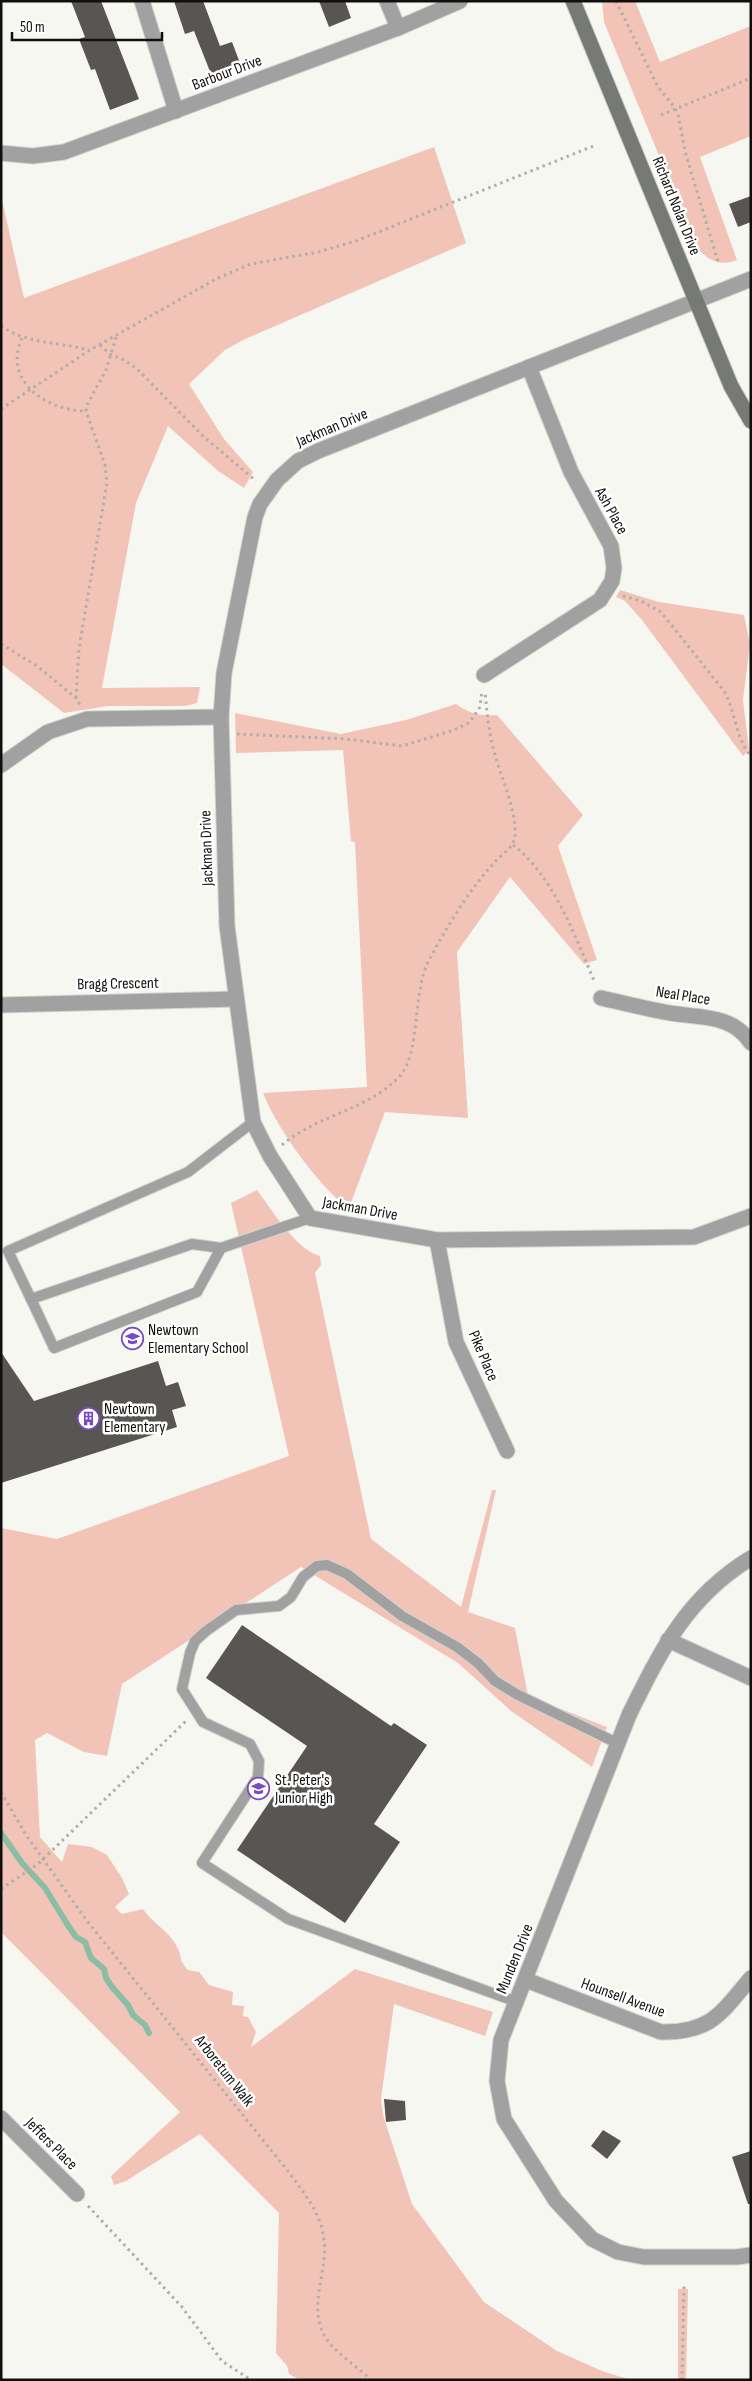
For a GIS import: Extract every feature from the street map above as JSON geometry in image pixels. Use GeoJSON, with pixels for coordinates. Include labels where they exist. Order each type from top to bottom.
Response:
{"type":"FeatureCollection","features":[{"type":"Feature","properties":{"kind":"main road","name":"Richard Nolan Drive"},"geometry":{"type":"LineString","coordinates":[[573,1],[731,386],[751,421]]}},
{"type":"Feature","properties":{"kind":"street"},"geometry":{"type":"LineString","coordinates":[[142,1],[176,111]]}},
{"type":"Feature","properties":{"kind":"street"},"geometry":{"type":"LineString","coordinates":[[387,1],[398,28]]}},
{"type":"Feature","properties":{"kind":"street","name":"Barbour Drive"},"geometry":{"type":"LineString","coordinates":[[1,153],[33,156],[64,152],[398,28],[460,1]]}},
{"type":"Feature","properties":{"kind":"street","name":"Jackman Drive"},"geometry":{"type":"LineString","coordinates":[[751,279],[309,455],[287,469],[268,490],[260,504],[251,530],[224,673],[221,717],[227,926],[253,1122],[270,1156],[310,1218],[437,1240],[694,1237],[751,1216]]}},
{"type":"Feature","properties":{"kind":"street","name":"Ash Place"},"geometry":{"type":"LineString","coordinates":[[529,367],[571,472],[611,546],[614,568],[607,592]]}},
{"type":"Feature","properties":{"kind":"street"},"geometry":{"type":"LineString","coordinates":[[484,675],[590,607],[607,592]]}},
{"type":"Feature","properties":{"kind":"street"},"geometry":{"type":"LineString","coordinates":[[1,765],[48,732],[87,719],[221,717]]}},
{"type":"Feature","properties":{"kind":"street","name":"Neal Place"},"geometry":{"type":"LineString","coordinates":[[602,998],[669,1013],[722,1020],[742,1032],[751,1043]]}},
{"type":"Feature","properties":{"kind":"street","name":"Bragg Crescent"},"geometry":{"type":"LineString","coordinates":[[1,1004],[236,999]]}},
{"type":"Feature","properties":{"kind":"street","name":"Pike Place"},"geometry":{"type":"LineString","coordinates":[[437,1240],[456,1342],[508,1451]]}},
{"type":"Feature","properties":{"kind":"street","name":"Munden Drive"},"geometry":{"type":"LineString","coordinates":[[751,1558],[707,1591],[687,1612],[668,1640],[637,1699],[501,2040],[498,2081],[504,2119],[556,2201],[592,2239],[618,2252],[644,2257],[737,2258],[751,2255]]}},
{"type":"Feature","properties":{"kind":"street"},"geometry":{"type":"LineString","coordinates":[[668,1640],[751,1678]]}},
{"type":"Feature","properties":{"kind":"street","name":"Hounsell Avenue"},"geometry":{"type":"LineString","coordinates":[[526,1980],[661,2032],[683,2032],[698,2028],[714,2018],[751,1978]]}},
{"type":"Feature","properties":{"kind":"street","name":"Jeffers Place"},"geometry":{"type":"LineString","coordinates":[[1,2118],[77,2194]]}},
{"type":"Feature","properties":{"kind":"lane"},"geometry":{"type":"LineString","coordinates":[[221,1248],[197,1292],[54,1348],[8,1251],[188,1172],[253,1122]]}},
{"type":"Feature","properties":{"kind":"lane"},"geometry":{"type":"LineString","coordinates":[[31,1299],[192,1244],[221,1248],[310,1218]]}},
{"type":"Feature","properties":{"kind":"lane"},"geometry":{"type":"LineString","coordinates":[[517,2002],[288,1919],[202,1863],[258,1777],[259,1761],[250,1744],[203,1722],[197,1710],[182,1690],[190,1653],[195,1641],[219,1620],[236,1610],[279,1606],[291,1596],[303,1577],[317,1566],[327,1565],[347,1574],[402,1616],[457,1648],[478,1663],[495,1681],[518,1695],[618,1744]]}},
{"type":"Feature","properties":{"kind":"path"},"geometry":{"type":"LineString","coordinates":[[616,1],[658,87],[675,108],[686,155],[719,265]]}},
{"type":"Feature","properties":{"kind":"path"},"geometry":{"type":"LineString","coordinates":[[661,115],[751,78]]}},
{"type":"Feature","properties":{"kind":"path"},"geometry":{"type":"LineString","coordinates":[[1,409],[90,350],[116,337],[188,294],[237,270],[264,261],[336,248],[596,145]]}},
{"type":"Feature","properties":{"kind":"path"},"geometry":{"type":"LineString","coordinates":[[1,326],[22,338],[90,350]]}},
{"type":"Feature","properties":{"kind":"path"},"geometry":{"type":"LineString","coordinates":[[76,698],[79,648],[107,483],[105,465],[86,411],[88,399],[102,378],[116,337]]}},
{"type":"Feature","properties":{"kind":"path"},"geometry":{"type":"LineString","coordinates":[[22,338],[17,352],[17,366],[24,382],[30,389],[48,402],[64,410],[86,411]]}},
{"type":"Feature","properties":{"kind":"path"},"geometry":{"type":"LineString","coordinates":[[100,345],[110,354],[124,360],[137,369],[203,436],[268,490]]}},
{"type":"Feature","properties":{"kind":"path"},"geometry":{"type":"LineString","coordinates":[[607,592],[654,607],[673,624],[724,691],[729,700],[745,749],[751,756]]}},
{"type":"Feature","properties":{"kind":"path"},"geometry":{"type":"LineString","coordinates":[[1,644],[37,666],[76,698],[87,719]]}},
{"type":"Feature","properties":{"kind":"path"},"geometry":{"type":"LineString","coordinates":[[221,733],[346,740],[390,746],[413,744],[454,730],[470,722],[480,707],[484,675]]}},
{"type":"Feature","properties":{"kind":"path"},"geometry":{"type":"LineString","coordinates":[[270,1156],[306,1127],[362,1104],[402,1074],[409,1061],[418,993],[424,970],[471,890],[496,860],[513,845],[515,836],[513,816],[492,743],[484,675]]}},
{"type":"Feature","properties":{"kind":"path"},"geometry":{"type":"LineString","coordinates":[[513,845],[534,864],[558,902],[602,998]]}},
{"type":"Feature","properties":{"kind":"path"},"geometry":{"type":"LineString","coordinates":[[1,1888],[38,1864],[197,1710]]}},
{"type":"Feature","properties":{"kind":"path","name":"Arboretum Walk"},"geometry":{"type":"LineString","coordinates":[[1,1792],[42,1859],[87,1921],[198,2057],[314,2208],[324,2242],[318,2306],[322,2329],[336,2349],[371,2380]]}},
{"type":"Feature","properties":{"kind":"path"},"geometry":{"type":"LineString","coordinates":[[77,2194],[182,2307],[222,2362],[251,2380]]}},
{"type":"Feature","properties":{"kind":"path"},"geometry":{"type":"LineString","coordinates":[[682,2380],[684,2286]]}},
{"type":"Feature","properties":{"kind":"shaded area"},"geometry":{"type":"Polygon","coordinates":[[[602,1],[635,1],[660,62],[751,26],[751,136],[700,157],[737,260],[726,263],[715,261],[697,248],[604,22],[602,1]]]}},
{"type":"Feature","properties":{"kind":"shaded area"},"geometry":{"type":"Polygon","coordinates":[[[434,147],[466,243],[243,340],[225,350],[189,384],[224,439],[253,472],[244,488],[218,471],[168,426],[136,503],[102,688],[200,687],[197,703],[185,706],[108,706],[64,713],[1,664],[1,195],[24,298],[434,147]]]}},
{"type":"Feature","properties":{"kind":"shaded area"},"geometry":{"type":"Polygon","coordinates":[[[620,590],[659,602],[744,615],[750,644],[743,700],[749,750],[743,756],[642,620],[625,601],[616,597],[620,590]]]}},
{"type":"Feature","properties":{"kind":"shaded area"},"geometry":{"type":"Polygon","coordinates":[[[456,704],[475,714],[497,715],[583,815],[558,846],[597,960],[584,964],[510,877],[457,952],[468,1118],[385,1112],[349,1208],[337,1199],[312,1172],[277,1122],[263,1093],[367,1087],[355,842],[351,841],[343,750],[236,753],[235,713],[341,734],[406,720],[456,704]]]}},
{"type":"Feature","properties":{"kind":"shaded area"},"geometry":{"type":"Polygon","coordinates":[[[257,1190],[293,1238],[311,1252],[320,1256],[321,1265],[315,1273],[371,1539],[461,1607],[492,1490],[496,1490],[468,1612],[515,1628],[528,1696],[607,1727],[592,1767],[511,1711],[458,1663],[301,1567],[122,1684],[107,1756],[84,1752],[47,1733],[35,1740],[40,1837],[62,1862],[68,1844],[92,1847],[107,1855],[122,1878],[129,1894],[115,1907],[122,1914],[143,1909],[175,1943],[188,1970],[199,1972],[209,1985],[233,1992],[232,2005],[244,2006],[243,2016],[248,2017],[256,2032],[251,2047],[355,1969],[493,2012],[485,2036],[394,2004],[381,2099],[383,2115],[412,2204],[484,2302],[557,2351],[602,2371],[631,2380],[300,2380],[289,2374],[287,2366],[276,2353],[279,2213],[200,2134],[126,2181],[114,2185],[111,2176],[180,2112],[1,1932],[1,1528],[57,1539],[289,1456],[231,1203],[257,1190]]]}},
{"type":"Feature","properties":{"kind":"shaded area"},"geometry":{"type":"Polygon","coordinates":[[[678,2289],[688,2289],[686,2380],[678,2380],[678,2289]]]}},
{"type":"Feature","properties":{"kind":"building"},"geometry":{"type":"Polygon","coordinates":[[[71,1],[101,1],[139,99],[110,110],[95,69],[91,70],[79,39],[85,37],[71,1]]]}},
{"type":"Feature","properties":{"kind":"building"},"geometry":{"type":"Polygon","coordinates":[[[174,1],[203,1],[220,46],[232,42],[240,63],[211,74],[194,31],[185,34],[174,1]]]}},
{"type":"Feature","properties":{"kind":"building"},"geometry":{"type":"Polygon","coordinates":[[[319,1],[345,1],[351,18],[329,27],[319,1]]]}},
{"type":"Feature","properties":{"kind":"building"},"geometry":{"type":"Polygon","coordinates":[[[751,196],[751,222],[738,227],[729,204],[751,196]]]}},
{"type":"Feature","properties":{"kind":"building","name":"Newtown Elementary"},"geometry":{"type":"Polygon","coordinates":[[[1,1352],[34,1401],[158,1361],[166,1386],[178,1382],[186,1406],[172,1410],[177,1427],[1,1483],[1,1352]]]}},
{"type":"Feature","properties":{"kind":"building","name":"St. Peter's Junior High"},"geometry":{"type":"Polygon","coordinates":[[[242,1625],[391,1726],[394,1723],[427,1745],[374,1824],[400,1842],[345,1923],[237,1850],[307,1746],[206,1678],[242,1625]]]}},
{"type":"Feature","properties":{"kind":"building"},"geometry":{"type":"Polygon","coordinates":[[[384,2099],[405,2101],[406,2120],[386,2122],[384,2099]]]}},
{"type":"Feature","properties":{"kind":"building"},"geometry":{"type":"Polygon","coordinates":[[[603,2130],[621,2141],[607,2159],[591,2146],[603,2130]]]}},
{"type":"Feature","properties":{"kind":"building"},"geometry":{"type":"Polygon","coordinates":[[[751,2151],[751,2204],[748,2204],[732,2157],[751,2151]]]}},
{"type":"Feature","properties":{"kind":"waterway"},"geometry":{"type":"LineString","coordinates":[[1,1833],[22,1863],[45,1888],[76,1937],[85,1942],[91,1958],[104,1969],[106,1978],[112,1987],[128,2005],[133,2015],[145,2025],[149,2033]]}},
{"type":"Feature","properties":{"kind":"place","name":"Newtown Elementary School"},"geometry":{"type":"Point","coordinates":[132,1339]}},
{"type":"Feature","properties":{"kind":"place","name":"Newtown Elementary"},"geometry":{"type":"Point","coordinates":[88,1418]}},
{"type":"Feature","properties":{"kind":"place","name":"St. Peter's Junior High"},"geometry":{"type":"Point","coordinates":[259,1789]}}]}
